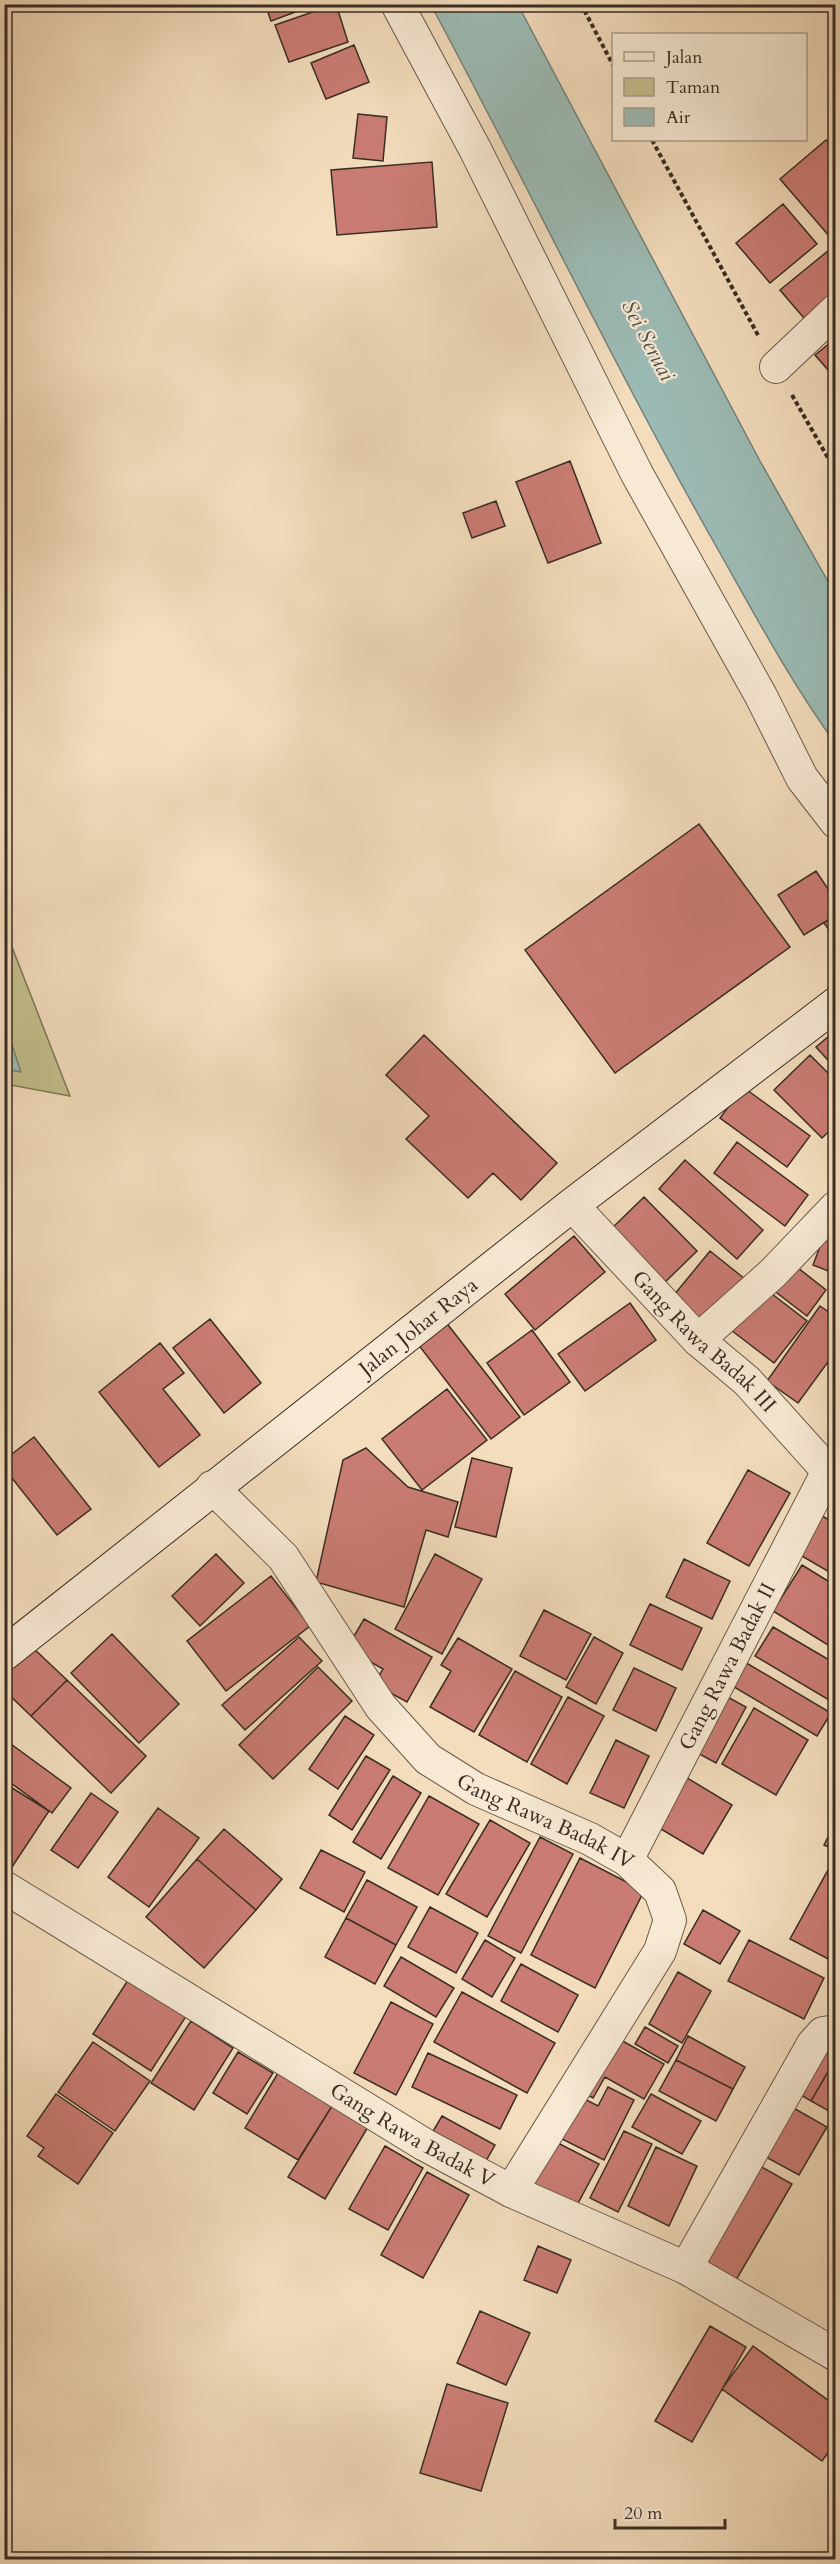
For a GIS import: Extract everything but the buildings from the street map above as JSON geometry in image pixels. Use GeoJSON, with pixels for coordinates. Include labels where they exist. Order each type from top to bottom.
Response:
{"type":"FeatureCollection","features":[{"type":"Feature","properties":{"kind":"street"},"geometry":{"type":"LineString","coordinates":[[397,4],[475,149],[637,474],[755,686],[802,778],[836,822]]}},
{"type":"Feature","properties":{"kind":"street"},"geometry":{"type":"LineString","coordinates":[[776,367],[836,310]]}},
{"type":"Feature","properties":{"kind":"street","name":"Jalan Johar Raya"},"geometry":{"type":"LineString","coordinates":[[4,1654],[572,1204],[836,1004]]}},
{"type":"Feature","properties":{"kind":"street","name":"Gang Rawa Badak III"},"geometry":{"type":"LineString","coordinates":[[572,1204],[698,1340],[747,1381],[831,1476]]}},
{"type":"Feature","properties":{"kind":"street"},"geometry":{"type":"LineString","coordinates":[[698,1340],[774,1274],[836,1207]]}},
{"type":"Feature","properties":{"kind":"street","name":"Gang Rawa Badak II"},"geometry":{"type":"LineString","coordinates":[[627,1860],[831,1476]]}},
{"type":"Feature","properties":{"kind":"street","name":"Gang Rawa Badak IV"},"geometry":{"type":"LineString","coordinates":[[212,1487],[283,1557],[381,1707],[429,1759],[476,1789],[590,1839],[627,1860],[660,1891],[670,1920],[660,1951],[511,2192]]}},
{"type":"Feature","properties":{"kind":"street","name":"Gang Rawa Badak V"},"geometry":{"type":"LineString","coordinates":[[4,1887],[425,2145],[511,2192],[686,2268],[836,2355]]}},
{"type":"Feature","properties":{"kind":"street"},"geometry":{"type":"LineString","coordinates":[[686,2268],[813,2044],[823,2033],[836,2031]]}},
{"type":"Feature","properties":{"kind":"path"},"geometry":{"type":"LineString","coordinates":[[581,4],[612,63]]}},
{"type":"Feature","properties":{"kind":"path"},"geometry":{"type":"LineString","coordinates":[[653,141],[836,472]]}},
{"type":"Feature","properties":{"kind":"green space"},"geometry":{"type":"Polygon","coordinates":[[[5,929],[70,1096],[5,1084],[5,929]]]}},
{"type":"Feature","properties":{"kind":"water","name":"Sei Seruai"},"geometry":{"type":"Polygon","coordinates":[[[431,5],[518,5],[760,461],[835,594],[835,743],[773,646],[679,479],[431,5]]]}},
{"type":"Feature","properties":{"kind":"water"},"geometry":{"type":"Polygon","coordinates":[[[5,1024],[21,1072],[5,1069],[5,1024]]]}}]}
